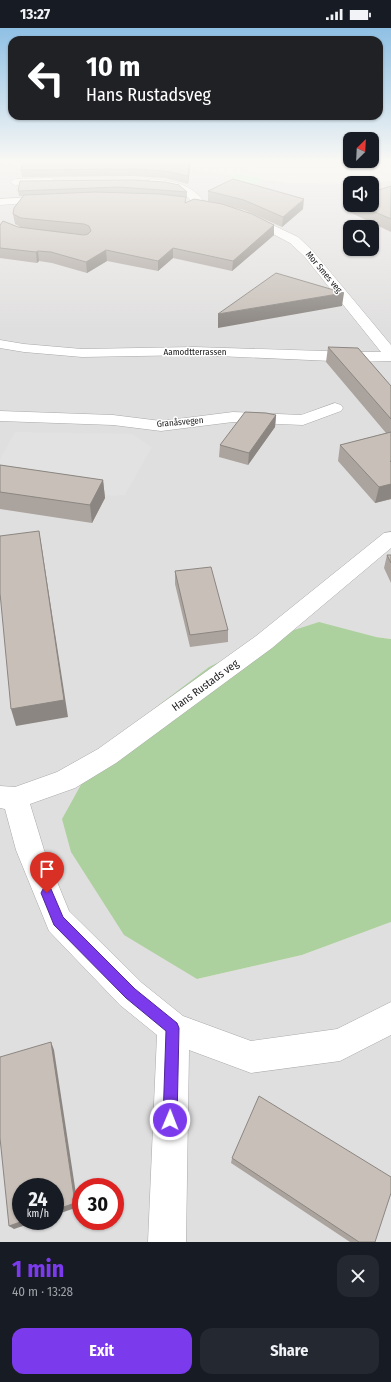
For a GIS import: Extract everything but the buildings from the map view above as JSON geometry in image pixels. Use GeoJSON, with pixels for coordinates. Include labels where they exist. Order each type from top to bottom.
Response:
{"type":"FeatureCollection","features":[{"type":"Feature","properties":{"kind":"street","name":"Mor Smes veg"},"geometry":{"type":"LineString","coordinates":[[245,217],[276,230],[294,240],[308,252],[374,337],[391,355]]}},
{"type":"Feature","properties":{"kind":"street","name":"Aamodtterrassen"},"geometry":{"type":"LineString","coordinates":[[0,344],[24,348],[82,353],[194,351],[355,357],[391,355]]}},
{"type":"Feature","properties":{"kind":"street","name":"Granåsvegen"},"geometry":{"type":"LineString","coordinates":[[0,416],[113,420],[161,426],[233,417],[303,420],[335,408]]}},
{"type":"Feature","properties":{"kind":"street","name":"Hans Rustads veg"},"geometry":{"type":"LineString","coordinates":[[8,798],[66,780],[107,756],[264,642],[391,538]]}},
{"type":"Feature","properties":{"kind":"street"},"geometry":{"type":"LineString","coordinates":[[8,798],[58,921],[131,994],[173,1028],[251,1057],[340,1045],[391,1018]]}},
{"type":"Feature","properties":{"kind":"street"},"geometry":{"type":"LineString","coordinates":[[167,1242],[173,1028]]}},
{"type":"Feature","properties":{"kind":"shaded area"},"geometry":{"type":"Polygon","coordinates":[[[0,217],[391,217],[391,639],[376,637],[197,979],[302,955],[391,922],[391,1242],[0,1242],[0,217]]]}},
{"type":"Feature","properties":{"kind":"shaded area"},"geometry":{"type":"Polygon","coordinates":[[[15,432],[132,434],[152,447],[125,495],[112,496],[0,481],[0,459],[15,432]]]}},
{"type":"Feature","properties":{"kind":"green space"},"geometry":{"type":"Polygon","coordinates":[[[319,622],[376,637],[391,639],[391,922],[302,955],[197,979],[124,935],[71,852],[62,819],[93,763],[147,714],[209,667],[266,639],[319,622]]]}},
{"type":"Feature","properties":{"kind":"route"},"geometry":{"type":"LineString","coordinates":[[47,893],[58,921],[131,994],[173,1028],[170,1120]]}}]}
